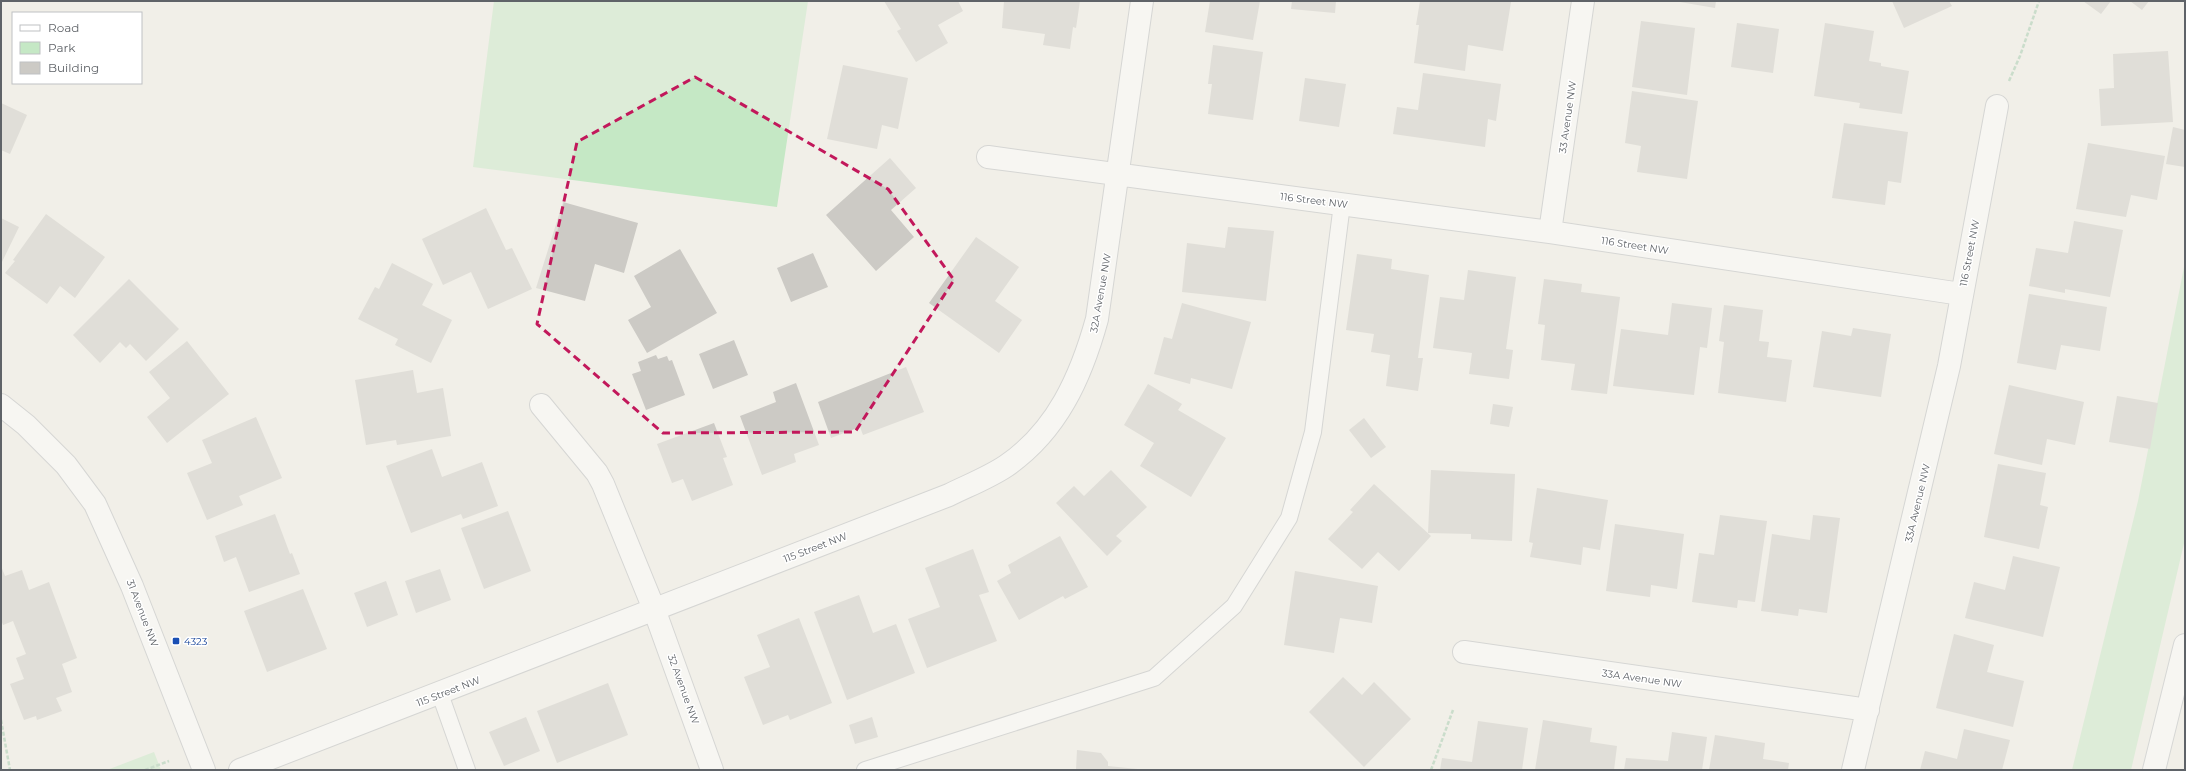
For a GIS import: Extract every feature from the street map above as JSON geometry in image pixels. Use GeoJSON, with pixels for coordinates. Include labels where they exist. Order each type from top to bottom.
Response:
{"type":"FeatureCollection","features":[{"type":"Feature","properties":{"kind":"street","name":"32A Avenue NW"},"geometry":{"type":"LineString","coordinates":[[974,483],[1004,467],[1034,443],[1061,409],[1076,381],[1089,348],[1097,319],[1142,1]]}},
{"type":"Feature","properties":{"kind":"street","name":"33 Avenue NW"},"geometry":{"type":"LineString","coordinates":[[1550,232],[1583,1]]}},
{"type":"Feature","properties":{"kind":"street","name":"116 Street NW"},"geometry":{"type":"LineString","coordinates":[[1118,175],[1550,232],[1961,294],[1998,106]]}},
{"type":"Feature","properties":{"kind":"street"},"geometry":{"type":"LineString","coordinates":[[988,157],[1118,175]]}},
{"type":"Feature","properties":{"kind":"street","name":"33A Avenue NW"},"geometry":{"type":"LineString","coordinates":[[1853,770],[1949,366],[1961,294]]}},
{"type":"Feature","properties":{"kind":"street","name":"31 Avenue NW"},"geometry":{"type":"LineString","coordinates":[[1,405],[26,425],[66,465],[95,504],[114,543],[132,586],[204,770]]}},
{"type":"Feature","properties":{"kind":"street"},"geometry":{"type":"LineString","coordinates":[[541,405],[597,473],[603,484],[654,609]]}},
{"type":"Feature","properties":{"kind":"street","name":"115 Street NW"},"geometry":{"type":"LineString","coordinates":[[240,770],[440,694],[654,609],[949,495],[974,483]]}},
{"type":"Feature","properties":{"kind":"street","name":"32 Avenue NW"},"geometry":{"type":"LineString","coordinates":[[654,609],[712,770]]}},
{"type":"Feature","properties":{"kind":"street"},"geometry":{"type":"LineString","coordinates":[[2154,770],[2185,645]]}},
{"type":"Feature","properties":{"kind":"street","name":"33A Avenue NW"},"geometry":{"type":"LineString","coordinates":[[1464,652],[1868,710]]}},
{"type":"Feature","properties":{"kind":"lane"},"geometry":{"type":"LineString","coordinates":[[865,770],[1154,678],[1234,606],[1289,518],[1313,432],[1342,204]]}},
{"type":"Feature","properties":{"kind":"lane"},"geometry":{"type":"LineString","coordinates":[[440,694],[467,770]]}},
{"type":"Feature","properties":{"kind":"path"},"geometry":{"type":"LineString","coordinates":[[1998,106],[2020,56],[2039,1]]}},
{"type":"Feature","properties":{"kind":"path"},"geometry":{"type":"LineString","coordinates":[[1431,770],[1453,710]]}},
{"type":"Feature","properties":{"kind":"path"},"geometry":{"type":"LineString","coordinates":[[1,720],[10,770]]}},
{"type":"Feature","properties":{"kind":"path"},"geometry":{"type":"LineString","coordinates":[[145,770],[169,761]]}},
{"type":"Feature","properties":{"kind":"highlighted area"},"geometry":{"type":"Polygon","coordinates":[[[695,77],[888,189],[954,280],[855,432],[663,433],[537,324],[577,142],[695,77]]]}},
{"type":"Feature","properties":{"kind":"green space"},"geometry":{"type":"Polygon","coordinates":[[[494,1],[808,1],[777,207],[473,167],[494,1]]]}},
{"type":"Feature","properties":{"kind":"green space"},"geometry":{"type":"Polygon","coordinates":[[[2185,262],[2185,539],[2131,770],[2072,770],[2138,501],[2185,262]]]}},
{"type":"Feature","properties":{"kind":"green space"},"geometry":{"type":"Polygon","coordinates":[[[154,752],[161,770],[107,770],[154,752]]]}},
{"type":"Feature","properties":{"kind":"building"},"geometry":{"type":"Polygon","coordinates":[[[884,1],[958,1],[963,11],[938,25],[948,43],[916,62],[897,31],[901,29],[884,1]]]}},
{"type":"Feature","properties":{"kind":"building"},"geometry":{"type":"Polygon","coordinates":[[[1004,1],[1080,1],[1076,28],[1073,27],[1070,49],[1043,45],[1045,34],[1002,28],[1004,1]]]}},
{"type":"Feature","properties":{"kind":"building"},"geometry":{"type":"Polygon","coordinates":[[[1210,1],[1260,1],[1253,40],[1205,32],[1210,1]]]}},
{"type":"Feature","properties":{"kind":"building"},"geometry":{"type":"Polygon","coordinates":[[[1292,1],[1336,1],[1335,13],[1291,9],[1292,1]]]}},
{"type":"Feature","properties":{"kind":"building"},"geometry":{"type":"Polygon","coordinates":[[[1420,1],[1511,2],[1503,51],[1468,45],[1465,71],[1414,63],[1419,25],[1416,25],[1420,1]]]}},
{"type":"Feature","properties":{"kind":"building"},"geometry":{"type":"Polygon","coordinates":[[[1674,1],[1716,1],[1715,8],[1674,1]]]}},
{"type":"Feature","properties":{"kind":"building"},"geometry":{"type":"Polygon","coordinates":[[[1892,1],[1949,1],[1952,6],[1904,28],[1892,1]]]}},
{"type":"Feature","properties":{"kind":"building"},"geometry":{"type":"Polygon","coordinates":[[[2083,1],[2111,1],[2101,14],[2083,1]]]}},
{"type":"Feature","properties":{"kind":"building"},"geometry":{"type":"Polygon","coordinates":[[[2130,1],[2149,1],[2142,10],[2130,1]]]}},
{"type":"Feature","properties":{"kind":"building"},"geometry":{"type":"Polygon","coordinates":[[[1641,21],[1695,28],[1687,95],[1632,87],[1641,21]]]}},
{"type":"Feature","properties":{"kind":"building"},"geometry":{"type":"Polygon","coordinates":[[[1737,23],[1779,29],[1773,73],[1731,67],[1737,23]]]}},
{"type":"Feature","properties":{"kind":"building"},"geometry":{"type":"Polygon","coordinates":[[[1825,23],[1874,31],[1869,61],[1881,63],[1881,66],[1909,71],[1902,114],[1859,108],[1860,103],[1814,96],[1825,23]]]}},
{"type":"Feature","properties":{"kind":"building"},"geometry":{"type":"Polygon","coordinates":[[[1213,45],[1263,52],[1253,120],[1208,114],[1212,84],[1208,84],[1213,45]]]}},
{"type":"Feature","properties":{"kind":"building"},"geometry":{"type":"Polygon","coordinates":[[[2168,51],[2173,122],[2101,126],[2099,89],[2114,88],[2113,54],[2168,51]]]}},
{"type":"Feature","properties":{"kind":"building"},"geometry":{"type":"Polygon","coordinates":[[[843,65],[908,78],[898,129],[882,125],[877,149],[827,139],[843,65]]]}},
{"type":"Feature","properties":{"kind":"building"},"geometry":{"type":"Polygon","coordinates":[[[1423,73],[1501,84],[1496,121],[1488,119],[1485,147],[1393,134],[1397,107],[1418,110],[1423,73]]]}},
{"type":"Feature","properties":{"kind":"building"},"geometry":{"type":"Polygon","coordinates":[[[1305,78],[1346,84],[1339,127],[1299,121],[1305,78]]]}},
{"type":"Feature","properties":{"kind":"building"},"geometry":{"type":"Polygon","coordinates":[[[1632,91],[1698,101],[1687,179],[1637,172],[1641,146],[1625,143],[1632,91]]]}},
{"type":"Feature","properties":{"kind":"building"},"geometry":{"type":"Polygon","coordinates":[[[1,103],[27,115],[10,154],[1,150],[1,103]]]}},
{"type":"Feature","properties":{"kind":"building"},"geometry":{"type":"Polygon","coordinates":[[[1844,123],[1908,132],[1901,183],[1888,181],[1885,205],[1832,198],[1844,123]]]}},
{"type":"Feature","properties":{"kind":"building"},"geometry":{"type":"Polygon","coordinates":[[[2173,127],[2185,130],[2185,167],[2166,164],[2173,127]]]}},
{"type":"Feature","properties":{"kind":"building"},"geometry":{"type":"Polygon","coordinates":[[[2088,143],[2165,156],[2157,200],[2131,195],[2126,217],[2076,209],[2088,143]]]}},
{"type":"Feature","properties":{"kind":"building"},"geometry":{"type":"Polygon","coordinates":[[[890,158],[916,188],[891,210],[914,237],[876,271],[826,215],[890,158]]]}},
{"type":"Feature","properties":{"kind":"building"},"geometry":{"type":"Polygon","coordinates":[[[563,202],[638,223],[624,273],[595,264],[585,301],[536,288],[563,202]]]}},
{"type":"Feature","properties":{"kind":"building"},"geometry":{"type":"Polygon","coordinates":[[[486,208],[506,250],[512,248],[532,289],[488,309],[471,272],[443,285],[422,239],[486,208]]]}},
{"type":"Feature","properties":{"kind":"building"},"geometry":{"type":"Polygon","coordinates":[[[46,214],[105,257],[75,298],[60,286],[47,304],[5,273],[15,261],[13,260],[46,214]]]}},
{"type":"Feature","properties":{"kind":"building"},"geometry":{"type":"Polygon","coordinates":[[[1,218],[19,227],[1,264],[1,218]]]}},
{"type":"Feature","properties":{"kind":"building"},"geometry":{"type":"Polygon","coordinates":[[[2074,221],[2123,230],[2110,297],[2065,289],[2065,293],[2029,286],[2036,248],[2068,253],[2074,221]]]}},
{"type":"Feature","properties":{"kind":"building"},"geometry":{"type":"Polygon","coordinates":[[[1228,227],[1274,231],[1266,301],[1182,292],[1187,243],[1225,248],[1228,227]]]}},
{"type":"Feature","properties":{"kind":"building"},"geometry":{"type":"Polygon","coordinates":[[[976,237],[1019,267],[995,301],[1022,320],[999,353],[929,303],[976,237]]]}},
{"type":"Feature","properties":{"kind":"building"},"geometry":{"type":"Polygon","coordinates":[[[680,249],[717,313],[647,353],[628,320],[651,307],[634,276],[680,249]]]}},
{"type":"Feature","properties":{"kind":"building"},"geometry":{"type":"Polygon","coordinates":[[[813,253],[828,287],[791,302],[777,268],[813,253]]]}},
{"type":"Feature","properties":{"kind":"building"},"geometry":{"type":"Polygon","coordinates":[[[1357,254],[1392,259],[1391,269],[1429,275],[1418,358],[1423,358],[1418,391],[1386,386],[1390,355],[1371,352],[1374,334],[1346,330],[1357,254]]]}},
{"type":"Feature","properties":{"kind":"building"},"geometry":{"type":"Polygon","coordinates":[[[392,263],[433,284],[422,305],[452,320],[431,363],[395,345],[398,339],[358,319],[375,287],[379,289],[392,263]]]}},
{"type":"Feature","properties":{"kind":"building"},"geometry":{"type":"Polygon","coordinates":[[[1468,270],[1516,277],[1506,349],[1513,350],[1509,379],[1469,374],[1472,353],[1433,348],[1440,297],[1464,300],[1468,270]]]}},
{"type":"Feature","properties":{"kind":"building"},"geometry":{"type":"Polygon","coordinates":[[[129,279],[179,329],[146,361],[130,344],[126,348],[120,342],[100,363],[73,335],[129,279]]]}},
{"type":"Feature","properties":{"kind":"building"},"geometry":{"type":"Polygon","coordinates":[[[1544,279],[1582,284],[1581,292],[1620,297],[1607,394],[1571,390],[1575,364],[1541,360],[1545,325],[1538,324],[1544,279]]]}},
{"type":"Feature","properties":{"kind":"building"},"geometry":{"type":"Polygon","coordinates":[[[2029,294],[2107,307],[2100,351],[2061,345],[2056,370],[2017,363],[2029,294]]]}},
{"type":"Feature","properties":{"kind":"building"},"geometry":{"type":"Polygon","coordinates":[[[1182,303],[1251,322],[1232,389],[1191,378],[1190,384],[1154,374],[1164,337],[1172,339],[1182,303]]]}},
{"type":"Feature","properties":{"kind":"building"},"geometry":{"type":"Polygon","coordinates":[[[1672,303],[1712,308],[1707,348],[1700,347],[1694,395],[1613,386],[1621,329],[1668,335],[1672,303]]]}},
{"type":"Feature","properties":{"kind":"building"},"geometry":{"type":"Polygon","coordinates":[[[1724,305],[1763,310],[1759,341],[1769,342],[1767,357],[1792,360],[1786,402],[1718,393],[1724,342],[1719,341],[1724,305]]]}},
{"type":"Feature","properties":{"kind":"building"},"geometry":{"type":"Polygon","coordinates":[[[1853,328],[1891,334],[1881,397],[1813,387],[1822,331],[1851,336],[1853,328]]]}},
{"type":"Feature","properties":{"kind":"building"},"geometry":{"type":"Polygon","coordinates":[[[734,340],[748,375],[713,389],[699,354],[734,340]]]}},
{"type":"Feature","properties":{"kind":"building"},"geometry":{"type":"Polygon","coordinates":[[[187,341],[229,394],[167,443],[147,417],[170,398],[149,372],[187,341]]]}},
{"type":"Feature","properties":{"kind":"building"},"geometry":{"type":"Polygon","coordinates":[[[656,355],[658,359],[667,356],[669,361],[672,360],[685,395],[646,410],[632,374],[641,371],[638,362],[656,355]]]}},
{"type":"Feature","properties":{"kind":"building"},"geometry":{"type":"Polygon","coordinates":[[[906,367],[924,412],[863,435],[860,427],[831,438],[818,402],[906,367]]]}},
{"type":"Feature","properties":{"kind":"building"},"geometry":{"type":"Polygon","coordinates":[[[413,370],[417,393],[443,388],[451,436],[397,445],[396,440],[366,445],[355,380],[413,370]]]}},
{"type":"Feature","properties":{"kind":"building"},"geometry":{"type":"Polygon","coordinates":[[[796,383],[819,445],[794,454],[796,462],[762,475],[740,416],[776,402],[773,392],[796,383]]]}},
{"type":"Feature","properties":{"kind":"building"},"geometry":{"type":"Polygon","coordinates":[[[1148,384],[1182,404],[1178,410],[1226,438],[1191,497],[1140,466],[1154,443],[1124,425],[1148,384]]]}},
{"type":"Feature","properties":{"kind":"building"},"geometry":{"type":"Polygon","coordinates":[[[2009,385],[2084,402],[2075,445],[2047,439],[2042,465],[1994,454],[2009,385]]]}},
{"type":"Feature","properties":{"kind":"building"},"geometry":{"type":"Polygon","coordinates":[[[2117,396],[2158,403],[2150,449],[2109,442],[2117,396]]]}},
{"type":"Feature","properties":{"kind":"building"},"geometry":{"type":"Polygon","coordinates":[[[1493,404],[1513,407],[1509,427],[1490,424],[1493,404]]]}},
{"type":"Feature","properties":{"kind":"building"},"geometry":{"type":"Polygon","coordinates":[[[256,417],[282,478],[239,496],[243,505],[207,520],[187,473],[212,463],[202,440],[256,417]]]}},
{"type":"Feature","properties":{"kind":"building"},"geometry":{"type":"Polygon","coordinates":[[[1364,418],[1386,447],[1371,458],[1349,430],[1364,418]]]}},
{"type":"Feature","properties":{"kind":"building"},"geometry":{"type":"Polygon","coordinates":[[[714,423],[727,457],[723,458],[733,485],[692,501],[683,479],[672,483],[657,444],[714,423]]]}},
{"type":"Feature","properties":{"kind":"building"},"geometry":{"type":"Polygon","coordinates":[[[432,449],[442,477],[482,462],[498,506],[463,519],[461,514],[411,533],[386,466],[432,449]]]}},
{"type":"Feature","properties":{"kind":"building"},"geometry":{"type":"Polygon","coordinates":[[[1998,464],[2046,473],[2040,505],[2048,507],[2039,549],[1984,537],[1998,464]]]}},
{"type":"Feature","properties":{"kind":"building"},"geometry":{"type":"Polygon","coordinates":[[[1111,470],[1147,507],[1116,536],[1122,541],[1107,556],[1056,503],[1074,486],[1084,496],[1111,470]]]}},
{"type":"Feature","properties":{"kind":"building"},"geometry":{"type":"Polygon","coordinates":[[[1431,470],[1515,474],[1512,541],[1471,539],[1471,534],[1428,533],[1431,470]]]}},
{"type":"Feature","properties":{"kind":"building"},"geometry":{"type":"Polygon","coordinates":[[[1374,484],[1431,536],[1399,571],[1378,552],[1362,569],[1328,539],[1353,512],[1350,510],[1374,484]]]}},
{"type":"Feature","properties":{"kind":"building"},"geometry":{"type":"Polygon","coordinates":[[[1537,488],[1608,500],[1600,550],[1583,547],[1581,565],[1530,557],[1533,543],[1529,542],[1537,488]]]}},
{"type":"Feature","properties":{"kind":"building"},"geometry":{"type":"Polygon","coordinates":[[[508,511],[531,571],[484,589],[461,528],[508,511]]]}},
{"type":"Feature","properties":{"kind":"building"},"geometry":{"type":"Polygon","coordinates":[[[275,514],[290,554],[292,553],[300,574],[249,592],[236,557],[224,562],[215,536],[275,514]]]}},
{"type":"Feature","properties":{"kind":"building"},"geometry":{"type":"Polygon","coordinates":[[[1720,515],[1767,521],[1755,602],[1738,600],[1737,608],[1692,602],[1699,553],[1714,555],[1720,515]]]}},
{"type":"Feature","properties":{"kind":"building"},"geometry":{"type":"Polygon","coordinates":[[[1813,515],[1840,518],[1827,613],[1799,609],[1798,616],[1761,611],[1772,534],[1810,540],[1813,515]]]}},
{"type":"Feature","properties":{"kind":"building"},"geometry":{"type":"Polygon","coordinates":[[[1615,524],[1684,534],[1677,589],[1651,585],[1650,597],[1606,591],[1615,524]]]}},
{"type":"Feature","properties":{"kind":"building"},"geometry":{"type":"Polygon","coordinates":[[[1060,536],[1088,587],[1065,599],[1063,596],[1019,620],[997,581],[1011,573],[1008,565],[1060,536]]]}},
{"type":"Feature","properties":{"kind":"building"},"geometry":{"type":"Polygon","coordinates":[[[973,549],[989,592],[979,595],[997,641],[927,668],[908,619],[940,607],[925,568],[973,549]]]}},
{"type":"Feature","properties":{"kind":"building"},"geometry":{"type":"Polygon","coordinates":[[[2013,556],[2060,567],[2043,637],[1965,618],[1974,582],[2005,590],[2013,556]]]}},
{"type":"Feature","properties":{"kind":"building"},"geometry":{"type":"Polygon","coordinates":[[[1,566],[5,576],[22,570],[29,590],[49,582],[77,658],[62,664],[72,692],[56,698],[62,711],[37,720],[36,716],[24,720],[10,684],[24,679],[16,658],[26,654],[13,621],[3,625],[1,620],[1,566]]]}},
{"type":"Feature","properties":{"kind":"building"},"geometry":{"type":"Polygon","coordinates":[[[440,569],[451,600],[416,613],[405,581],[440,569]]]}},
{"type":"Feature","properties":{"kind":"building"},"geometry":{"type":"Polygon","coordinates":[[[1295,571],[1378,586],[1372,623],[1340,618],[1334,653],[1284,645],[1295,571]]]}},
{"type":"Feature","properties":{"kind":"building"},"geometry":{"type":"Polygon","coordinates":[[[386,581],[398,615],[367,627],[354,593],[386,581]]]}},
{"type":"Feature","properties":{"kind":"building"},"geometry":{"type":"Polygon","coordinates":[[[303,589],[327,649],[267,672],[244,611],[303,589]]]}},
{"type":"Feature","properties":{"kind":"building"},"geometry":{"type":"Polygon","coordinates":[[[859,595],[873,633],[896,624],[915,673],[847,700],[814,612],[859,595]]]}},
{"type":"Feature","properties":{"kind":"building"},"geometry":{"type":"Polygon","coordinates":[[[799,618],[832,703],[790,720],[788,715],[763,725],[744,677],[770,667],[757,635],[799,618]]]}},
{"type":"Feature","properties":{"kind":"building"},"geometry":{"type":"Polygon","coordinates":[[[1954,634],[1994,645],[1987,672],[2024,681],[2013,727],[1936,708],[1954,634]]]}},
{"type":"Feature","properties":{"kind":"building"},"geometry":{"type":"Polygon","coordinates":[[[1343,677],[1362,695],[1374,682],[1411,719],[1364,767],[1309,712],[1343,677]]]}},
{"type":"Feature","properties":{"kind":"building"},"geometry":{"type":"Polygon","coordinates":[[[608,683],[628,735],[557,763],[537,711],[608,683]]]}},
{"type":"Feature","properties":{"kind":"building"},"geometry":{"type":"Polygon","coordinates":[[[526,717],[540,751],[504,766],[489,732],[526,717]]]}},
{"type":"Feature","properties":{"kind":"building"},"geometry":{"type":"Polygon","coordinates":[[[872,717],[878,737],[855,744],[849,725],[872,717]]]}},
{"type":"Feature","properties":{"kind":"building"},"geometry":{"type":"Polygon","coordinates":[[[1543,720],[1592,728],[1590,742],[1617,746],[1614,770],[1535,770],[1543,720]]]}},
{"type":"Feature","properties":{"kind":"building"},"geometry":{"type":"Polygon","coordinates":[[[1478,721],[1528,728],[1522,770],[1440,770],[1442,758],[1472,762],[1478,721]]]}},
{"type":"Feature","properties":{"kind":"building"},"geometry":{"type":"Polygon","coordinates":[[[1964,729],[2010,740],[2002,770],[1920,770],[1925,751],[1957,759],[1964,729]]]}},
{"type":"Feature","properties":{"kind":"building"},"geometry":{"type":"Polygon","coordinates":[[[1672,732],[1707,737],[1702,770],[1624,770],[1626,758],[1668,761],[1672,732]]]}},
{"type":"Feature","properties":{"kind":"building"},"geometry":{"type":"Polygon","coordinates":[[[1715,735],[1765,743],[1763,759],[1789,763],[1788,770],[1709,770],[1715,735]]]}},
{"type":"Feature","properties":{"kind":"building"},"geometry":{"type":"Polygon","coordinates":[[[1077,750],[1101,753],[1108,762],[1108,766],[1147,770],[1076,770],[1077,750]]]}},
{"type":"Feature","properties":{"kind":"place","name":"4323"},"geometry":{"type":"Point","coordinates":[176,641]}}]}
